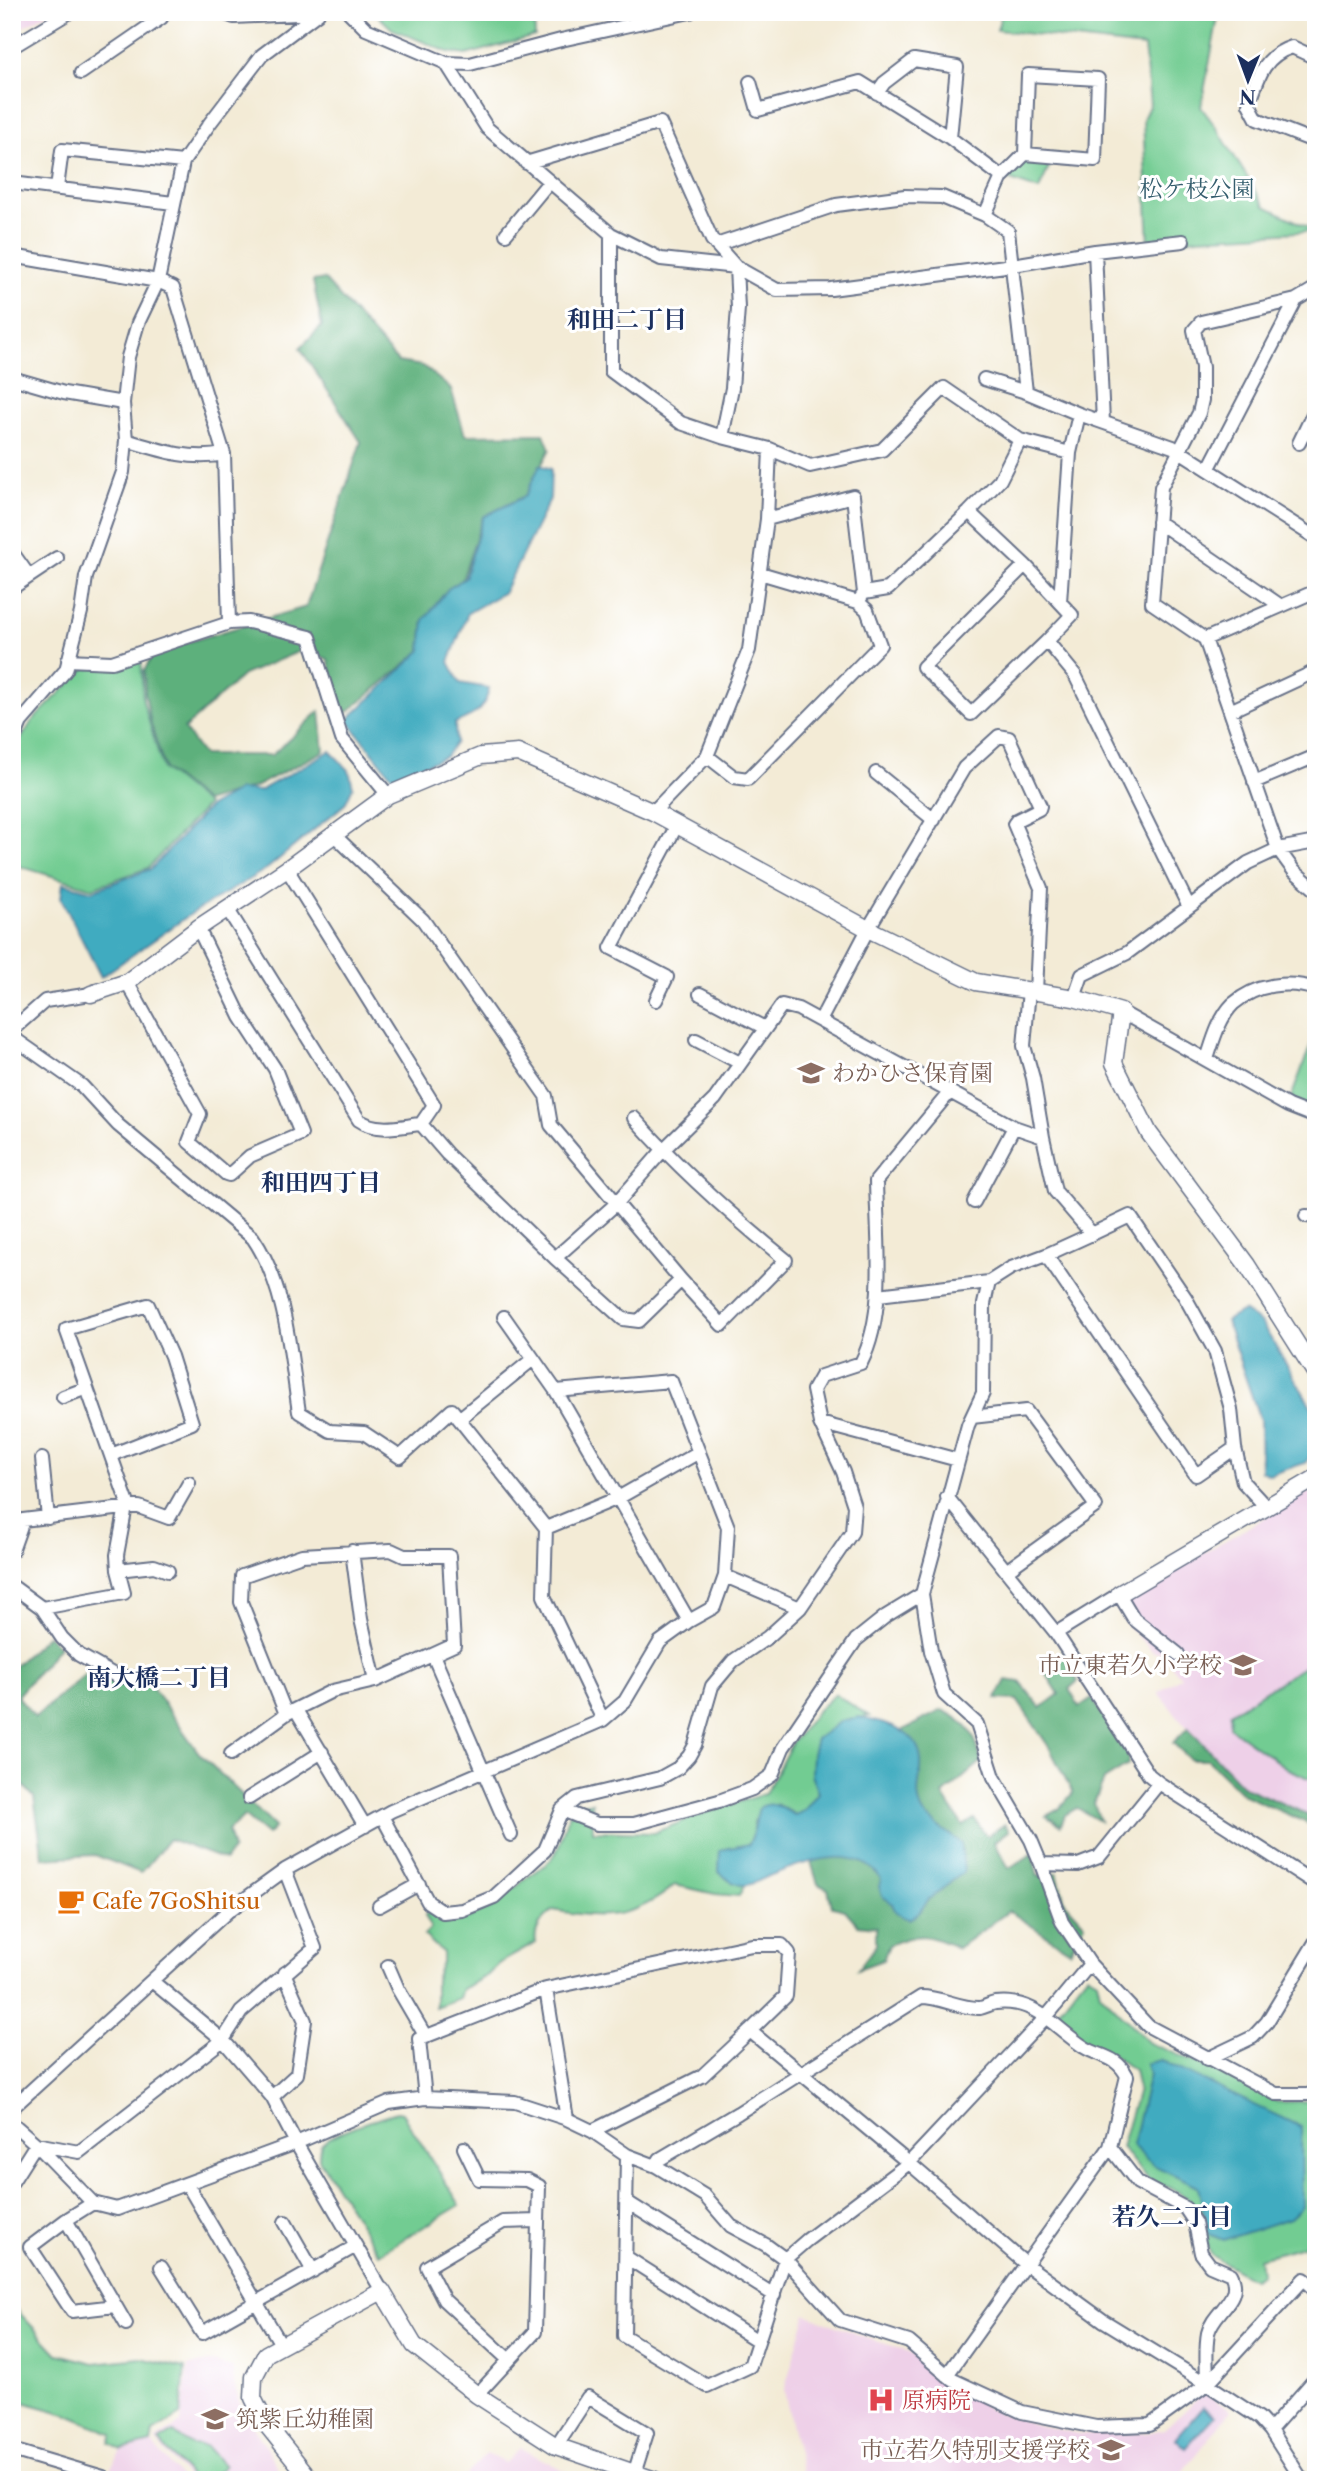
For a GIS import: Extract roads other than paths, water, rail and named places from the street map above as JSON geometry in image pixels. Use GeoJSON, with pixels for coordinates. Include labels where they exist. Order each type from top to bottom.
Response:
{"type":"FeatureCollection","features":[{"type":"Feature","properties":{"kind":"street"},"geometry":{"type":"LineString","coordinates":[[12,47],[70,12]]}},
{"type":"Feature","properties":{"kind":"street"},"geometry":{"type":"LineString","coordinates":[[82,73],[161,18],[165,12]]}},
{"type":"Feature","properties":{"kind":"street"},"geometry":{"type":"LineString","coordinates":[[220,12],[234,17],[318,12]]}},
{"type":"Feature","properties":{"kind":"street"},"geometry":{"type":"LineString","coordinates":[[12,743],[21,722],[66,670],[81,612],[86,577],[123,472],[127,440],[123,403],[128,357],[138,323],[158,281],[183,162],[262,55],[318,12]]}},
{"type":"Feature","properties":{"kind":"street"},"geometry":{"type":"LineString","coordinates":[[349,12],[366,29],[446,63],[470,64],[561,40],[690,12]]}},
{"type":"Feature","properties":{"kind":"street"},"geometry":{"type":"LineString","coordinates":[[1316,58],[1292,47],[1277,52],[1260,74],[1249,104],[1257,119],[1316,142]]}},
{"type":"Feature","properties":{"kind":"street"},"geometry":{"type":"LineString","coordinates":[[877,93],[884,83],[914,60],[957,67],[950,138]]}},
{"type":"Feature","properties":{"kind":"street"},"geometry":{"type":"LineString","coordinates":[[446,63],[487,128],[611,234],[661,259],[736,267]]}},
{"type":"Feature","properties":{"kind":"street"},"geometry":{"type":"LineString","coordinates":[[985,215],[1002,177],[1025,154],[1028,75],[1098,79],[1095,160],[1025,154]]}},
{"type":"Feature","properties":{"kind":"street"},"geometry":{"type":"LineString","coordinates":[[750,82],[758,110],[860,82],[950,138],[1002,177]]}},
{"type":"Feature","properties":{"kind":"street"},"geometry":{"type":"LineString","coordinates":[[526,163],[660,123],[716,245],[736,267],[777,289],[831,289],[1183,241]]}},
{"type":"Feature","properties":{"kind":"street"},"geometry":{"type":"LineString","coordinates":[[57,188],[62,149],[183,162]]}},
{"type":"Feature","properties":{"kind":"street"},"geometry":{"type":"LineString","coordinates":[[506,234],[549,182]]}},
{"type":"Feature","properties":{"kind":"street"},"geometry":{"type":"LineString","coordinates":[[12,183],[173,203]]}},
{"type":"Feature","properties":{"kind":"street"},"geometry":{"type":"LineString","coordinates":[[716,245],[836,205],[905,196],[942,197],[985,215],[1008,231],[1026,392]]}},
{"type":"Feature","properties":{"kind":"street"},"geometry":{"type":"LineString","coordinates":[[611,234],[611,371],[681,423],[770,449],[810,466],[882,450],[944,388],[1020,440],[1070,453]]}},
{"type":"Feature","properties":{"kind":"street"},"geometry":{"type":"LineString","coordinates":[[1095,251],[1103,422]]}},
{"type":"Feature","properties":{"kind":"street"},"geometry":{"type":"LineString","coordinates":[[12,256],[158,281],[173,288],[224,454],[229,623]]}},
{"type":"Feature","properties":{"kind":"street"},"geometry":{"type":"LineString","coordinates":[[722,437],[732,388],[738,308],[736,267]]}},
{"type":"Feature","properties":{"kind":"street"},"geometry":{"type":"LineString","coordinates":[[1316,288],[1296,300],[1201,322],[1196,326],[1194,335],[1202,368],[1202,400],[1199,412],[1161,487],[1152,603],[1205,639],[1278,849],[1294,871],[1316,890]]}},
{"type":"Feature","properties":{"kind":"street"},"geometry":{"type":"LineString","coordinates":[[1209,468],[1296,300]]}},
{"type":"Feature","properties":{"kind":"street"},"geometry":{"type":"LineString","coordinates":[[12,379],[64,393],[123,403]]}},
{"type":"Feature","properties":{"kind":"street"},"geometry":{"type":"LineString","coordinates":[[984,379],[1026,392],[1179,450],[1316,538]]}},
{"type":"Feature","properties":{"kind":"street"},"geometry":{"type":"LineString","coordinates":[[1299,443],[1315,413]]}},
{"type":"Feature","properties":{"kind":"street"},"geometry":{"type":"LineString","coordinates":[[1060,602],[1070,453],[1079,414]]}},
{"type":"Feature","properties":{"kind":"street"},"geometry":{"type":"LineString","coordinates":[[127,440],[172,454],[205,458],[224,454]]}},
{"type":"Feature","properties":{"kind":"street"},"geometry":{"type":"LineString","coordinates":[[760,573],[861,597],[888,589],[1000,480],[1020,440]]}},
{"type":"Feature","properties":{"kind":"street"},"geometry":{"type":"LineString","coordinates":[[653,812],[707,756],[749,650],[767,519],[770,449]]}},
{"type":"Feature","properties":{"kind":"street"},"geometry":{"type":"LineString","coordinates":[[707,756],[734,777],[748,779],[880,645],[861,597],[853,496],[767,519]]}},
{"type":"Feature","properties":{"kind":"street"},"geometry":{"type":"LineString","coordinates":[[969,512],[1025,565],[1072,615],[971,713],[923,667],[1025,565]]}},
{"type":"Feature","properties":{"kind":"street"},"geometry":{"type":"LineString","coordinates":[[1158,522],[1280,606]]}},
{"type":"Feature","properties":{"kind":"street"},"geometry":{"type":"LineString","coordinates":[[12,552],[29,576]]}},
{"type":"Feature","properties":{"kind":"street"},"geometry":{"type":"LineString","coordinates":[[12,588],[57,558]]}},
{"type":"Feature","properties":{"kind":"street"},"geometry":{"type":"LineString","coordinates":[[1205,639],[1316,591]]}},
{"type":"Feature","properties":{"kind":"street"},"geometry":{"type":"LineString","coordinates":[[68,660],[112,662],[229,623],[249,622],[310,637],[342,739],[387,795]]}},
{"type":"Feature","properties":{"kind":"street"},"geometry":{"type":"LineString","coordinates":[[1047,641],[1075,675],[1188,905]]}},
{"type":"Feature","properties":{"kind":"street"},"geometry":{"type":"LineString","coordinates":[[1230,711],[1316,671]]}},
{"type":"Feature","properties":{"kind":"street"},"geometry":{"type":"LineString","coordinates":[[12,708],[21,722]]}},
{"type":"Feature","properties":{"kind":"street"},"geometry":{"type":"LineString","coordinates":[[820,1021],[868,929],[964,768],[999,736],[1009,737],[1040,806],[1014,824],[1041,888],[1024,1046],[1055,1191],[1092,1234]]}},
{"type":"Feature","properties":{"kind":"street"},"geometry":{"type":"LineString","coordinates":[[12,1031],[45,1001],[91,994],[127,982],[198,928],[287,869],[387,795],[481,757],[518,753],[653,812],[868,929],[976,982],[1073,998],[1121,1012],[1288,1106],[1316,1117]]}},
{"type":"Feature","properties":{"kind":"street"},"geometry":{"type":"LineString","coordinates":[[1254,782],[1316,756]]}},
{"type":"Feature","properties":{"kind":"street"},"geometry":{"type":"LineString","coordinates":[[876,773],[934,820]]}},
{"type":"Feature","properties":{"kind":"street"},"geometry":{"type":"LineString","coordinates":[[656,1000],[667,978],[611,948],[677,825]]}},
{"type":"Feature","properties":{"kind":"street"},"geometry":{"type":"LineString","coordinates":[[332,834],[423,920],[545,1096],[551,1125],[722,1325],[786,1260],[663,1150],[634,1118]]}},
{"type":"Feature","properties":{"kind":"street"},"geometry":{"type":"LineString","coordinates":[[1073,998],[1082,975],[1127,953],[1188,905],[1248,863],[1278,849],[1316,842]]}},
{"type":"Feature","properties":{"kind":"street"},"geometry":{"type":"LineString","coordinates":[[228,910],[359,1120],[369,1127],[381,1129],[421,1124],[434,1105],[287,869]]}},
{"type":"Feature","properties":{"kind":"street"},"geometry":{"type":"LineString","coordinates":[[127,982],[200,1114],[189,1142],[229,1175],[250,1156],[301,1134],[275,1069],[242,1017],[198,928]]}},
{"type":"Feature","properties":{"kind":"street"},"geometry":{"type":"LineString","coordinates":[[1207,1059],[1217,1029],[1233,1005],[1262,987],[1298,984],[1316,989]]}},
{"type":"Feature","properties":{"kind":"street"},"geometry":{"type":"LineString","coordinates":[[700,994],[765,1028]]}},
{"type":"Feature","properties":{"kind":"street"},"geometry":{"type":"LineString","coordinates":[[555,1258],[617,1203],[663,1150],[715,1099],[782,1005],[798,1009],[1014,1127],[1043,1137]]}},
{"type":"Feature","properties":{"kind":"street"},"geometry":{"type":"LineString","coordinates":[[1121,1012],[1114,1063],[1149,1133],[1247,1265],[1316,1374]]}},
{"type":"Feature","properties":{"kind":"street"},"geometry":{"type":"LineString","coordinates":[[12,1037],[82,1086],[118,1125],[253,1238],[265,1255],[274,1276],[299,1412],[330,1431],[364,1433],[400,1457],[452,1410],[546,1528],[544,1596],[603,1720]]}},
{"type":"Feature","properties":{"kind":"street"},"geometry":{"type":"LineString","coordinates":[[696,1040],[740,1063]]}},
{"type":"Feature","properties":{"kind":"street"},"geometry":{"type":"LineString","coordinates":[[382,1816],[428,1902],[443,1912],[462,1910],[494,1897],[545,1850],[562,1810],[578,1798],[660,1778],[678,1768],[689,1756],[695,1745],[712,1686],[733,1661],[768,1637],[800,1608],[852,1532],[854,1506],[843,1472],[820,1423],[813,1390],[821,1376],[861,1363],[868,1350],[878,1295],[876,1181],[949,1093]]}},
{"type":"Feature","properties":{"kind":"street"},"geometry":{"type":"LineString","coordinates":[[421,1124],[447,1154],[623,1320],[639,1321],[681,1280]]}},
{"type":"Feature","properties":{"kind":"street"},"geometry":{"type":"LineString","coordinates":[[974,1202],[1014,1127]]}},
{"type":"Feature","properties":{"kind":"street"},"geometry":{"type":"LineString","coordinates":[[878,1295],[989,1282],[1011,1268],[1046,1255],[1130,1216],[1185,1297],[1215,1351],[1231,1409],[1235,1448],[1243,1482],[1266,1507]]}},
{"type":"Feature","properties":{"kind":"street"},"geometry":{"type":"LineString","coordinates":[[1046,1255],[1196,1475],[1235,1448]]}},
{"type":"Feature","properties":{"kind":"street"},"geometry":{"type":"LineString","coordinates":[[989,1282],[984,1304],[983,1393],[958,1460],[922,1594],[931,1651],[944,1694],[977,1724],[994,1777],[1031,1840],[1062,1922],[1090,1964],[1148,2026],[1276,2094],[1316,2095]]}},
{"type":"Feature","properties":{"kind":"street"},"geometry":{"type":"LineString","coordinates":[[42,1608],[124,1593],[117,1555],[127,1508],[124,1490],[111,1455],[87,1388],[65,1329],[148,1305],[171,1356],[192,1423],[111,1455]]}},
{"type":"Feature","properties":{"kind":"street"},"geometry":{"type":"LineString","coordinates":[[504,1317],[556,1391],[689,1621]]}},
{"type":"Feature","properties":{"kind":"street"},"geometry":{"type":"LineString","coordinates":[[459,1419],[533,1359]]}},
{"type":"Feature","properties":{"kind":"street"},"geometry":{"type":"LineString","coordinates":[[12,2108],[228,1912],[285,1870],[382,1816],[603,1720],[625,1701],[660,1642],[714,1607],[725,1576],[728,1527],[671,1381],[556,1391]]}},
{"type":"Feature","properties":{"kind":"street"},"geometry":{"type":"LineString","coordinates":[[63,1397],[87,1388]]}},
{"type":"Feature","properties":{"kind":"street"},"geometry":{"type":"LineString","coordinates":[[972,1417],[1026,1411],[1096,1506],[1006,1571]]}},
{"type":"Feature","properties":{"kind":"street"},"geometry":{"type":"LineString","coordinates":[[820,1423],[958,1460]]}},
{"type":"Feature","properties":{"kind":"street"},"geometry":{"type":"LineString","coordinates":[[546,1528],[618,1498],[699,1452]]}},
{"type":"Feature","properties":{"kind":"street"},"geometry":{"type":"LineString","coordinates":[[42,1459],[48,1518]]}},
{"type":"Feature","properties":{"kind":"street"},"geometry":{"type":"LineString","coordinates":[[1056,1633],[1316,1478]]}},
{"type":"Feature","properties":{"kind":"street"},"geometry":{"type":"LineString","coordinates":[[12,1552],[23,1520],[139,1507],[169,1518],[189,1483]]}},
{"type":"Feature","properties":{"kind":"street"},"geometry":{"type":"LineString","coordinates":[[947,1497],[1056,1633],[1149,1775],[1316,1884]]}},
{"type":"Feature","properties":{"kind":"street"},"geometry":{"type":"LineString","coordinates":[[231,1754],[291,1712],[332,1691],[375,1681],[454,1645],[449,1556],[404,1556],[391,1550],[302,1555],[243,1576],[241,1602],[291,1712],[322,1752],[365,1826]]}},
{"type":"Feature","properties":{"kind":"street"},"geometry":{"type":"LineString","coordinates":[[352,1551],[361,1619],[375,1681]]}},
{"type":"Feature","properties":{"kind":"street"},"geometry":{"type":"LineString","coordinates":[[118,1570],[154,1566],[168,1571]]}},
{"type":"Feature","properties":{"kind":"street"},"geometry":{"type":"LineString","coordinates":[[725,1576],[800,1608]]}},
{"type":"Feature","properties":{"kind":"street"},"geometry":{"type":"LineString","coordinates":[[12,1586],[42,1608],[62,1638],[79,1655],[116,1676],[137,1678]]}},
{"type":"Feature","properties":{"kind":"street"},"geometry":{"type":"LineString","coordinates":[[562,1810],[597,1824],[634,1825],[752,1789],[772,1775],[783,1748],[856,1640],[886,1616],[922,1594]]}},
{"type":"Feature","properties":{"kind":"street"},"geometry":{"type":"LineString","coordinates":[[1119,1594],[1134,1619],[1178,1654]]}},
{"type":"Feature","properties":{"kind":"street"},"geometry":{"type":"LineString","coordinates":[[433,1655],[511,1835]]}},
{"type":"Feature","properties":{"kind":"street"},"geometry":{"type":"LineString","coordinates":[[249,1798],[322,1752]]}},
{"type":"Feature","properties":{"kind":"street"},"geometry":{"type":"LineString","coordinates":[[1041,1864],[1078,1866],[1099,1857],[1159,1783]]}},
{"type":"Feature","properties":{"kind":"street"},"geometry":{"type":"LineString","coordinates":[[36,2144],[79,2152],[223,2040],[241,2012],[315,1948],[285,1870]]}},
{"type":"Feature","properties":{"kind":"street"},"geometry":{"type":"LineString","coordinates":[[379,1906],[419,1884]]}},
{"type":"Feature","properties":{"kind":"street"},"geometry":{"type":"LineString","coordinates":[[1207,2059],[1253,2037],[1268,2022],[1316,1941]]}},
{"type":"Feature","properties":{"kind":"street"},"geometry":{"type":"LineString","coordinates":[[425,2098],[419,2039],[546,1989],[752,1945],[782,1945],[789,1953],[786,1996],[702,2076],[592,2131]]}},
{"type":"Feature","properties":{"kind":"street"},"geometry":{"type":"LineString","coordinates":[[627,2155],[624,2336],[707,2386],[750,2366],[785,2259],[909,2164],[1047,2016],[1090,1964]]}},
{"type":"Feature","properties":{"kind":"street"},"geometry":{"type":"LineString","coordinates":[[388,1966],[426,2037]]}},
{"type":"Feature","properties":{"kind":"street"},"geometry":{"type":"LineString","coordinates":[[272,2097],[297,2074],[305,2021],[284,1973]]}},
{"type":"Feature","properties":{"kind":"street"},"geometry":{"type":"LineString","coordinates":[[153,1982],[223,2040],[272,2097],[414,2345],[477,2395],[555,2446],[655,2480]]}},
{"type":"Feature","properties":{"kind":"street"},"geometry":{"type":"LineString","coordinates":[[546,1989],[567,2119]]}},
{"type":"Feature","properties":{"kind":"street"},"geometry":{"type":"LineString","coordinates":[[656,2166],[660,2159],[922,1997],[981,2008],[994,2003],[1030,2006],[1047,2016],[1085,2047],[1121,2063],[1127,2076],[1110,2147],[947,2375]]}},
{"type":"Feature","properties":{"kind":"street"},"geometry":{"type":"LineString","coordinates":[[750,2031],[1027,2265],[1104,2321],[1259,2418],[1270,2430],[1302,2480]]}},
{"type":"Feature","properties":{"kind":"street"},"geometry":{"type":"LineString","coordinates":[[12,2123],[93,2203],[117,2209],[296,2143],[389,2103],[425,2098],[515,2102],[567,2119],[592,2131],[627,2155],[656,2166],[705,2196],[731,2226],[785,2259],[840,2320],[909,2342],[953,2380],[1022,2412],[1096,2427],[1150,2425],[1207,2384],[1304,2279],[1316,2290]]}},
{"type":"Feature","properties":{"kind":"street"},"geometry":{"type":"LineString","coordinates":[[12,2182],[36,2144]]}},
{"type":"Feature","properties":{"kind":"street"},"geometry":{"type":"LineString","coordinates":[[1110,2147],[1138,2183],[1185,2208],[1195,2223],[1201,2253],[1210,2265],[1231,2274],[1236,2283],[1234,2291],[1208,2331],[1207,2384]]}},
{"type":"Feature","properties":{"kind":"street"},"geometry":{"type":"LineString","coordinates":[[464,2148],[479,2179],[527,2180],[539,2186],[535,2332],[477,2395]]}},
{"type":"Feature","properties":{"kind":"street"},"geometry":{"type":"LineString","coordinates":[[187,2183],[282,2346]]}},
{"type":"Feature","properties":{"kind":"street"},"geometry":{"type":"LineString","coordinates":[[627,2202],[774,2295]]}},
{"type":"Feature","properties":{"kind":"street"},"geometry":{"type":"LineString","coordinates":[[93,2203],[30,2247],[72,2311],[115,2306]]}},
{"type":"Feature","properties":{"kind":"street"},"geometry":{"type":"LineString","coordinates":[[66,2220],[126,2324]]}},
{"type":"Feature","properties":{"kind":"street"},"geometry":{"type":"LineString","coordinates":[[285,2221],[313,2271]]}},
{"type":"Feature","properties":{"kind":"street"},"geometry":{"type":"LineString","coordinates":[[509,2360],[444,2300],[427,2267],[503,2222],[537,2221]]}},
{"type":"Feature","properties":{"kind":"street"},"geometry":{"type":"LineString","coordinates":[[161,2267],[202,2333],[356,2246]]}},
{"type":"Feature","properties":{"kind":"street"},"geometry":{"type":"LineString","coordinates":[[626,2257],[758,2341]]}},
{"type":"Feature","properties":{"kind":"street"},"geometry":{"type":"LineString","coordinates":[[311,2480],[266,2424],[253,2398],[254,2377],[267,2354],[382,2291]]}},
{"type":"Feature","properties":{"kind":"street"},"geometry":{"type":"LineString","coordinates":[[1270,2430],[1316,2378]]}},
{"type":"Feature","properties":{"kind":"street"},"geometry":{"type":"LineString","coordinates":[[555,2446],[588,2397],[647,2433],[634,2474]]}},
{"type":"Feature","properties":{"kind":"street"},"geometry":{"type":"LineString","coordinates":[[12,2449],[103,2477]]}},
{"type":"Feature","properties":{"kind":"water"},"geometry":{"type":"Polygon","coordinates":[[[540,465],[551,469],[550,499],[504,592],[468,613],[449,662],[460,683],[489,688],[485,702],[473,714],[455,723],[456,742],[446,756],[394,779],[347,720],[421,651],[424,620],[448,589],[465,578],[483,517],[525,496],[540,465]]]}},
{"type":"Feature","properties":{"kind":"water"},"geometry":{"type":"Polygon","coordinates":[[[330,751],[349,770],[353,787],[345,804],[268,868],[191,914],[101,977],[61,898],[63,883],[92,891],[151,869],[209,807],[239,790],[259,791],[330,751]]]}},
{"type":"Feature","properties":{"kind":"water"},"geometry":{"type":"Polygon","coordinates":[[[1243,1311],[1262,1324],[1316,1414],[1316,1449],[1305,1463],[1270,1475],[1261,1471],[1260,1420],[1226,1321],[1243,1311]]]}},
{"type":"Feature","properties":{"kind":"water"},"geometry":{"type":"Polygon","coordinates":[[[859,1717],[895,1728],[913,1740],[919,1749],[921,1761],[919,1803],[931,1821],[961,1843],[964,1872],[929,1899],[917,1915],[909,1919],[898,1914],[892,1903],[882,1896],[879,1887],[881,1879],[870,1867],[858,1861],[828,1858],[813,1861],[746,1885],[727,1879],[719,1872],[720,1850],[749,1844],[759,1808],[764,1805],[773,1805],[795,1815],[804,1811],[818,1793],[811,1775],[816,1739],[841,1721],[859,1717]]]}},
{"type":"Feature","properties":{"kind":"water"},"geometry":{"type":"Polygon","coordinates":[[[1160,2060],[1301,2127],[1302,2207],[1290,2218],[1223,2240],[1208,2234],[1198,2186],[1153,2165],[1132,2145],[1149,2075],[1146,2064],[1160,2060]]]}},
{"type":"Feature","properties":{"kind":"water"},"geometry":{"type":"Polygon","coordinates":[[[1203,2407],[1214,2416],[1185,2448],[1175,2439],[1203,2407]]]}},
{"type":"Feature","properties":{"kind":"place","name":"わかひさ保育園"},"geometry":{"type":"Point","coordinates":[811,1073]}},
{"type":"Feature","properties":{"kind":"place","name":"市立東若久小学校"},"geometry":{"type":"Point","coordinates":[1243,1665]}},
{"type":"Feature","properties":{"kind":"place","name":"Cafe 7GoShitsu"},"geometry":{"type":"Point","coordinates":[71,1901]}},
{"type":"Feature","properties":{"kind":"place","name":"原病院"},"geometry":{"type":"Point","coordinates":[881,2400]}},
{"type":"Feature","properties":{"kind":"place","name":"筑紫丘幼稚園"},"geometry":{"type":"Point","coordinates":[215,2419]}},
{"type":"Feature","properties":{"kind":"place","name":"市立若久特別支援学校"},"geometry":{"type":"Point","coordinates":[1111,2450]}},
{"type":"Feature","properties":{"kind":"district","name":"和田二丁目"},"geometry":{"type":"Point","coordinates":[627,320]}},
{"type":"Feature","properties":{"kind":"district","name":"和田四丁目"},"geometry":{"type":"Point","coordinates":[321,1183]}},
{"type":"Feature","properties":{"kind":"district","name":"南大橋二丁目"},"geometry":{"type":"Point","coordinates":[159,1678]}},
{"type":"Feature","properties":{"kind":"district","name":"若久二丁目"},"geometry":{"type":"Point","coordinates":[1172,2217]}},
{"type":"Feature","properties":{"kind":"park label","name":"松ケ枝公園"},"geometry":{"type":"Point","coordinates":[1197,189]}}]}
